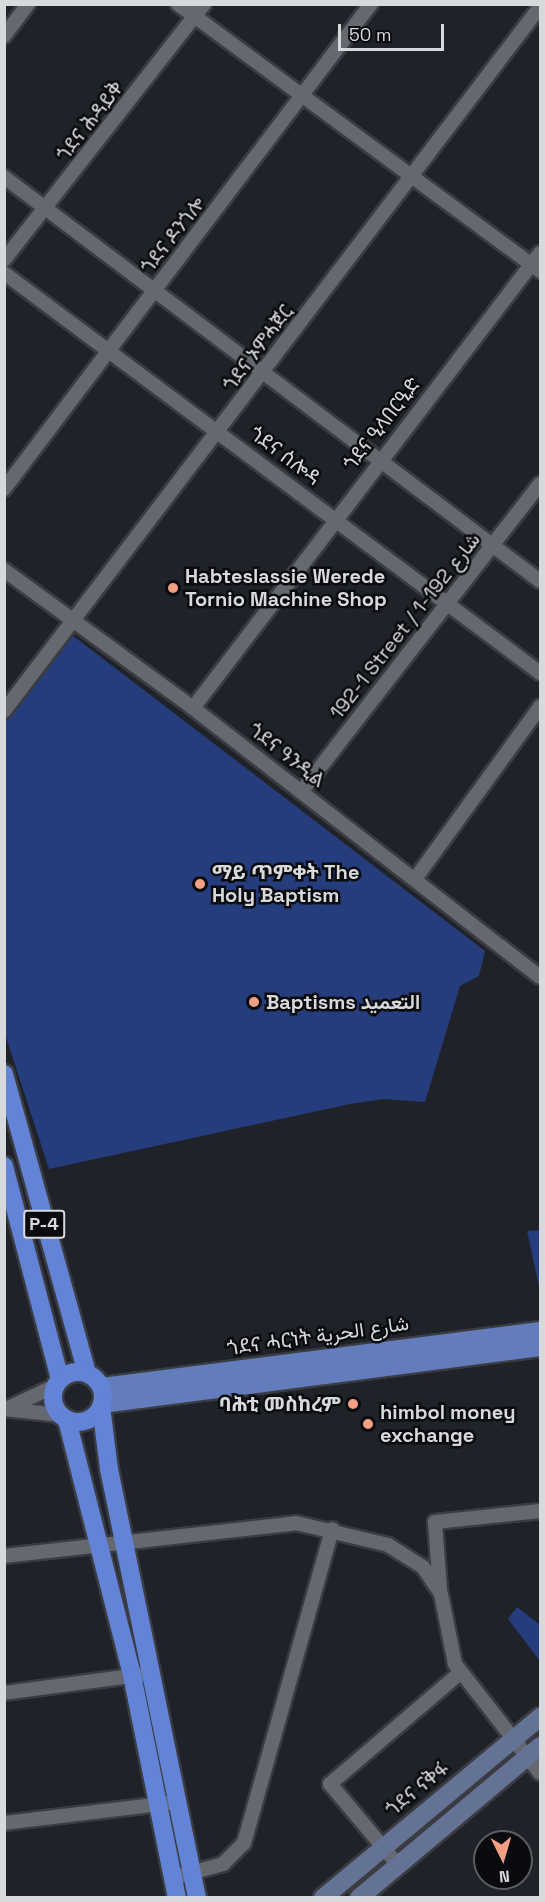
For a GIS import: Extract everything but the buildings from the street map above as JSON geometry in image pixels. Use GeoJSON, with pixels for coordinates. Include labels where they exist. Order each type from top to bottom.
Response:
{"type":"FeatureCollection","features":[{"type":"Feature","properties":{"kind":"highway","name":"P-4"},"geometry":{"type":"LineString","coordinates":[[4,1074],[87,1373]]}},
{"type":"Feature","properties":{"kind":"highway","name":"P-4"},"geometry":{"type":"LineString","coordinates":[[5,1170],[57,1383]]}},
{"type":"Feature","properties":{"kind":"highway"},"geometry":{"type":"LineString","coordinates":[[177,1898],[132,1675],[100,1546],[64,1417],[53,1401],[57,1383],[75,1372],[87,1373],[102,1399],[125,1542],[153,1673],[196,1898]]}},
{"type":"Feature","properties":{"kind":"highway"},"geometry":{"type":"LineString","coordinates":[[64,1417],[83,1421],[102,1399]]}},
{"type":"Feature","properties":{"kind":"main road","name":"ጎደና ሓርነት شارع الحرية"},"geometry":{"type":"LineString","coordinates":[[102,1399],[540,1331]]}},
{"type":"Feature","properties":{"kind":"main road","name":"ጎደና ሓርነት شارع الحرية"},"geometry":{"type":"LineString","coordinates":[[102,1399],[540,1347]]}},
{"type":"Feature","properties":{"kind":"main road","name":"ጎደና ናቅፋ"},"geometry":{"type":"LineString","coordinates":[[323,1898],[382,1846],[540,1717]]}},
{"type":"Feature","properties":{"kind":"main road"},"geometry":{"type":"LineString","coordinates":[[359,1898],[534,1752]]}},
{"type":"Feature","properties":{"kind":"street"},"geometry":{"type":"LineString","coordinates":[[4,36],[28,4]]}},
{"type":"Feature","properties":{"kind":"street"},"geometry":{"type":"LineString","coordinates":[[178,4],[536,268]]}},
{"type":"Feature","properties":{"kind":"street","name":"ጎደና ሕዳይቅ"},"geometry":{"type":"LineString","coordinates":[[4,260],[204,4]]}},
{"type":"Feature","properties":{"kind":"street","name":"ጎደና ዶንጎሎ"},"geometry":{"type":"LineString","coordinates":[[4,489],[304,96],[371,4]]}},
{"type":"Feature","properties":{"kind":"street","name":"ጎደና ኦምሓጀር"},"geometry":{"type":"LineString","coordinates":[[4,711],[71,619],[266,372],[540,7]]}},
{"type":"Feature","properties":{"kind":"street"},"geometry":{"type":"LineString","coordinates":[[4,177],[154,292],[380,457],[540,581]]}},
{"type":"Feature","properties":{"kind":"street","name":"ጎደና ዒላበርዒድ"},"geometry":{"type":"LineString","coordinates":[[194,708],[380,457],[536,268],[540,253]]}},
{"type":"Feature","properties":{"kind":"street","name":"ጎደና ሰሎዳ"},"geometry":{"type":"LineString","coordinates":[[4,273],[111,349],[540,673]]}},
{"type":"Feature","properties":{"kind":"street","name":"192-1 Street / شارع 192-1"},"geometry":{"type":"LineString","coordinates":[[302,792],[540,484]]}},
{"type":"Feature","properties":{"kind":"street","name":"ጎደና ዓንዲል"},"geometry":{"type":"LineString","coordinates":[[4,570],[194,708],[540,977]]}},
{"type":"Feature","properties":{"kind":"street"},"geometry":{"type":"LineString","coordinates":[[415,879],[540,706]]}},
{"type":"Feature","properties":{"kind":"street"},"geometry":{"type":"LineString","coordinates":[[5,1409],[57,1383]]}},
{"type":"Feature","properties":{"kind":"street"},"geometry":{"type":"LineString","coordinates":[[5,1409],[64,1417]]}},
{"type":"Feature","properties":{"kind":"street"},"geometry":{"type":"LineString","coordinates":[[540,1511],[435,1522],[441,1594],[460,1673],[513,1740],[534,1752],[540,1773]]}},
{"type":"Feature","properties":{"kind":"street"},"geometry":{"type":"LineString","coordinates":[[4,1556],[296,1524],[332,1529],[408,1555],[441,1594]]}},
{"type":"Feature","properties":{"kind":"street"},"geometry":{"type":"LineString","coordinates":[[173,1878],[223,1864],[244,1843],[332,1529]]}},
{"type":"Feature","properties":{"kind":"street"},"geometry":{"type":"LineString","coordinates":[[4,1692],[153,1673]]}},
{"type":"Feature","properties":{"kind":"street"},"geometry":{"type":"LineString","coordinates":[[398,1865],[330,1785],[460,1673]]}},
{"type":"Feature","properties":{"kind":"street"},"geometry":{"type":"LineString","coordinates":[[4,1823],[157,1807],[178,1802]]}},
{"type":"Feature","properties":{"kind":"shaded area","name":"ማይ ጥምቀት The Holy Baptism"},"geometry":{"type":"Polygon","coordinates":[[[68,632],[485,951],[479,976],[460,986],[425,1102],[383,1099],[350,1104],[49,1169],[5,1034],[4,717],[68,632]]]}},
{"type":"Feature","properties":{"kind":"shaded area"},"geometry":{"type":"Polygon","coordinates":[[[540,1230],[540,1291],[527,1231],[540,1230]]]}},
{"type":"Feature","properties":{"kind":"shaded area"},"geometry":{"type":"Polygon","coordinates":[[[517,1607],[540,1625],[540,1661],[508,1619],[517,1607]]]}},
{"type":"Feature","properties":{"kind":"place","name":"Habteslassie Werede Tornio Machine Shop"},"geometry":{"type":"Point","coordinates":[173,588]}},
{"type":"Feature","properties":{"kind":"place","name":"ማይ ጥምቀት The Holy Baptism"},"geometry":{"type":"Point","coordinates":[200,884]}},
{"type":"Feature","properties":{"kind":"place","name":"Baptisms التعميد"},"geometry":{"type":"Point","coordinates":[254,1002]}},
{"type":"Feature","properties":{"kind":"place","name":"ባሕቲ መስከረም"},"geometry":{"type":"Point","coordinates":[353,1404]}},
{"type":"Feature","properties":{"kind":"place","name":"himbol money exchange"},"geometry":{"type":"Point","coordinates":[368,1424]}}]}
